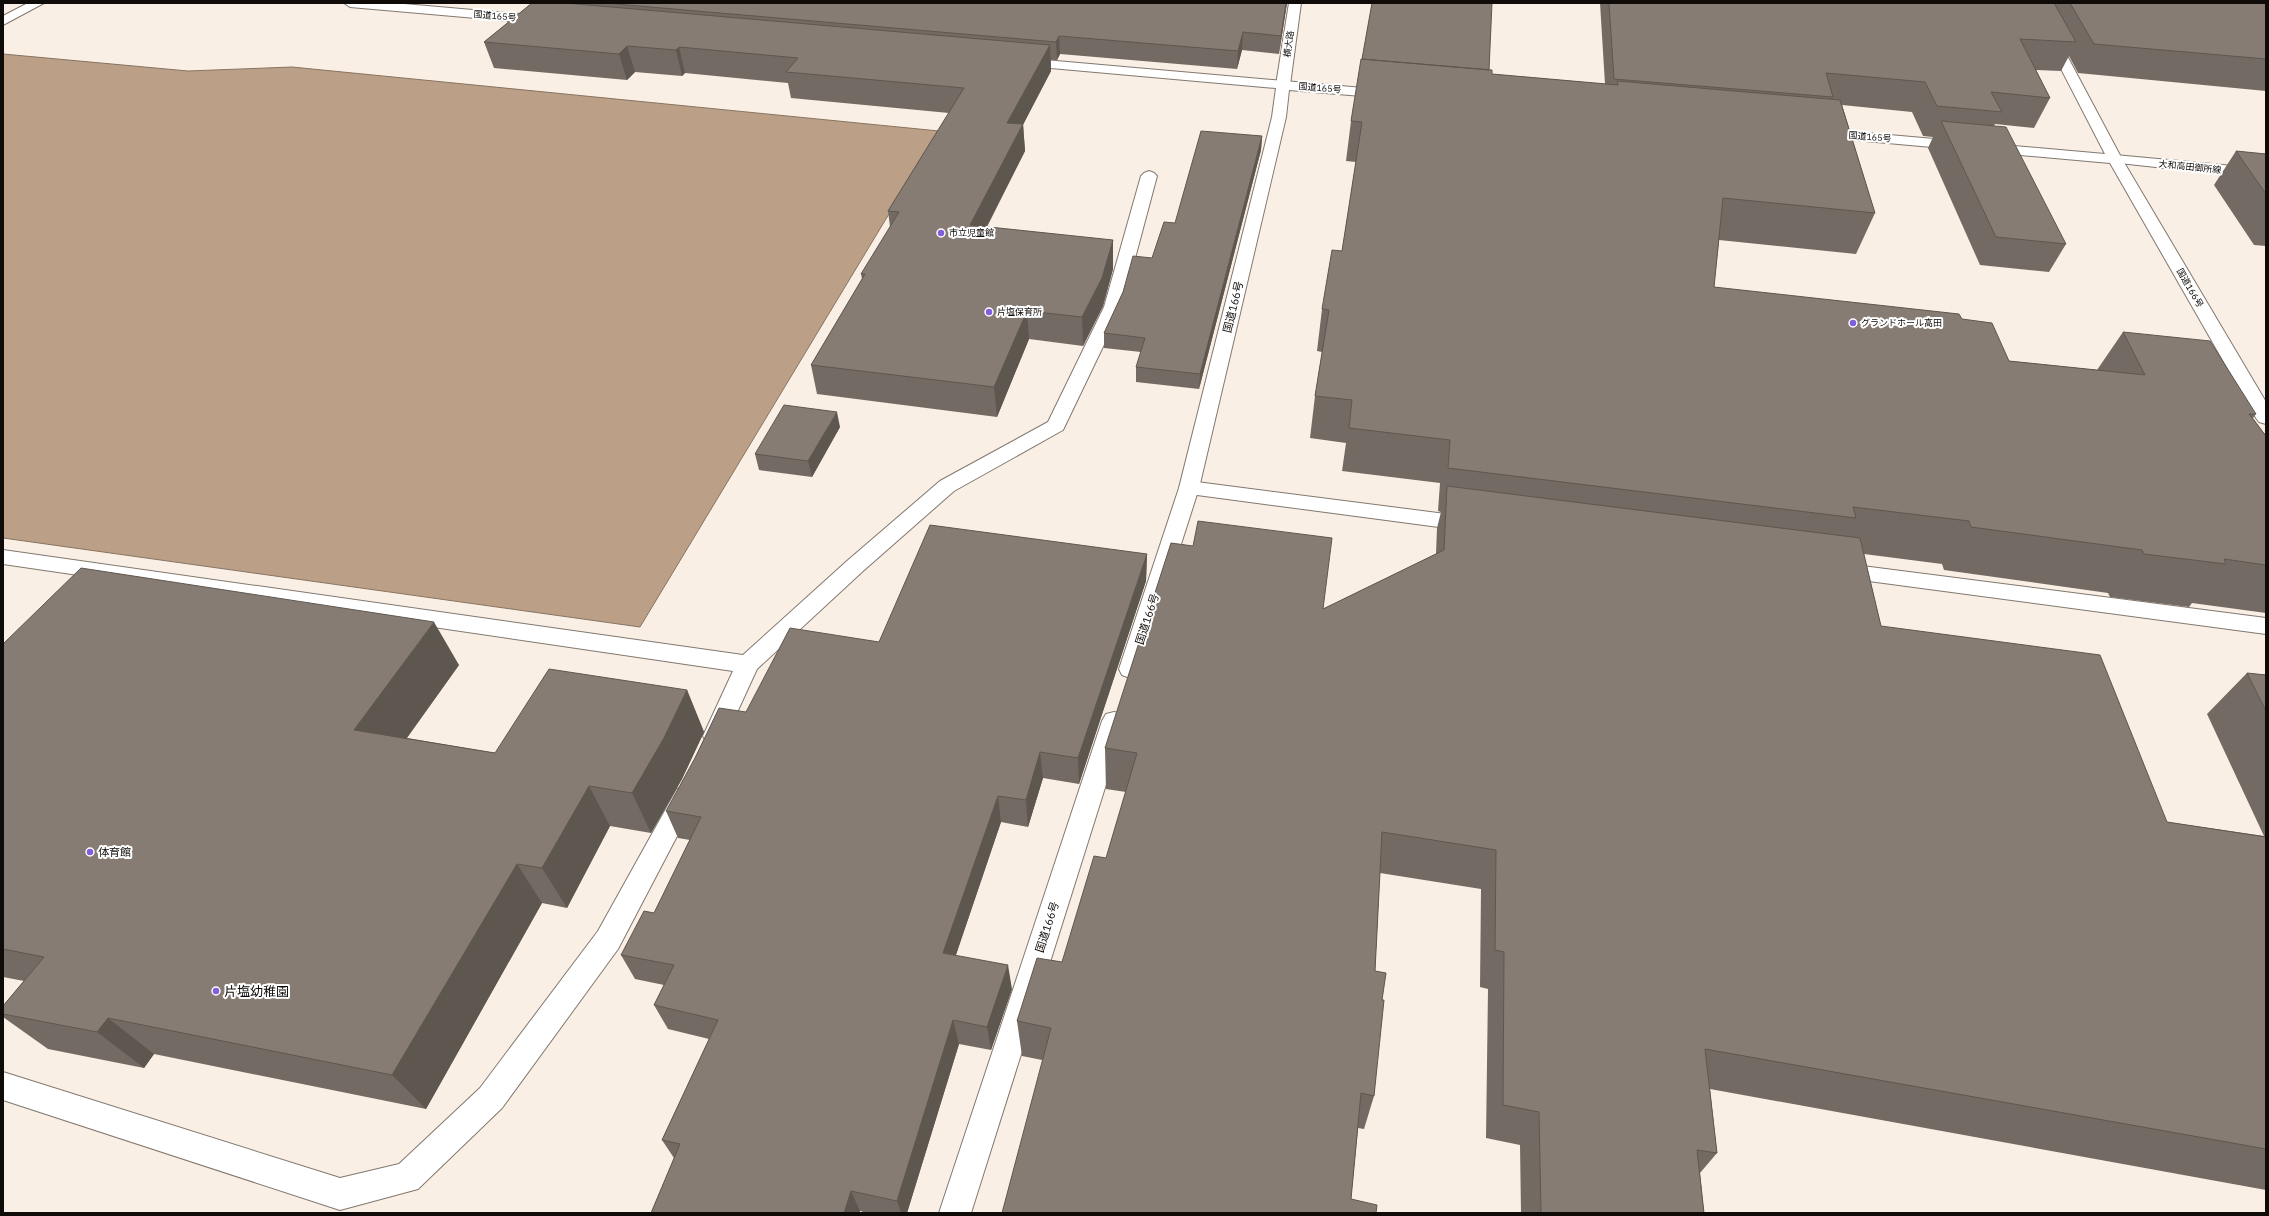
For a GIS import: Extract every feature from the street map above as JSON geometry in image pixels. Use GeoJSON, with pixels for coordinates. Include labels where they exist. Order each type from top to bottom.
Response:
{"type":"FeatureCollection","features":[{"type":"Feature","properties":{"kind":"main road"},"geometry":{"type":"LineString","coordinates":[[3,21],[38,3]]}},
{"type":"Feature","properties":{"kind":"main road","name":"国道165号"},"geometry":{"type":"LineString","coordinates":[[350,3],[554,19]]}},
{"type":"Feature","properties":{"kind":"main road","name":"横大路"},"geometry":{"type":"LineString","coordinates":[[1283,85],[1295,3]]}},
{"type":"Feature","properties":{"kind":"main road"},"geometry":{"type":"LineString","coordinates":[[2033,3],[2114,159]]}},
{"type":"Feature","properties":{"kind":"main road","name":"国道165号"},"geometry":{"type":"LineString","coordinates":[[1007,61],[1402,95]]}},
{"type":"Feature","properties":{"kind":"main road","name":"国道166号"},"geometry":{"type":"LineString","coordinates":[[955,1213],[1189,488],[1280,117],[1283,85]]}},
{"type":"Feature","properties":{"kind":"main road","name":"国道165号"},"geometry":{"type":"LineString","coordinates":[[1806,131],[2114,159]]}},
{"type":"Feature","properties":{"kind":"main road","name":"国道166号"},"geometry":{"type":"LineString","coordinates":[[2114,159],[2266,418]]}},
{"type":"Feature","properties":{"kind":"main road","name":"大和高田御所線"},"geometry":{"type":"LineString","coordinates":[[2114,159],[2266,174]]}},
{"type":"Feature","properties":{"kind":"main road"},"geometry":{"type":"LineString","coordinates":[[3,1086],[340,1194],[407,1178],[492,1098],[608,940],[701,766],[748,664],[855,566],[947,486],[1056,426],[1113,307],[1149,176]]}},
{"type":"Feature","properties":{"kind":"main road"},"geometry":{"type":"LineString","coordinates":[[1189,488],[1490,526]]}},
{"type":"Feature","properties":{"kind":"main road"},"geometry":{"type":"LineString","coordinates":[[3,557],[748,664]]}},
{"type":"Feature","properties":{"kind":"main road"},"geometry":{"type":"LineString","coordinates":[[1822,569],[2266,626]]}},
{"type":"Feature","properties":{"kind":"shaded area"},"geometry":{"type":"Polygon","coordinates":[[[3,54],[188,71],[292,67],[939,131],[640,627],[3,538],[3,54]]]}},
{"type":"Feature","properties":{"kind":"building"},"geometry":{"type":"Polygon","coordinates":[[[532,3],[565,3],[1050,45],[1007,123],[1023,124],[970,225],[1113,240],[1102,278],[1082,317],[1027,311],[994,387],[811,365],[865,274],[861,274],[899,212],[888,211],[964,88],[786,72],[798,58],[679,47],[676,50],[627,46],[619,54],[484,42],[532,3]]]}},
{"type":"Feature","properties":{"kind":"building"},"geometry":{"type":"Polygon","coordinates":[[[604,3],[1286,3],[1281,36],[1243,32],[1238,51],[1059,36],[1056,42],[604,3]]]}},
{"type":"Feature","properties":{"kind":"building"},"geometry":{"type":"Polygon","coordinates":[[[1372,3],[1492,3],[1489,70],[1362,59],[1372,3]]]}},
{"type":"Feature","properties":{"kind":"building"},"geometry":{"type":"Polygon","coordinates":[[[1609,3],[2054,3],[2076,42],[2020,39],[2050,98],[1991,92],[2002,112],[1937,106],[1925,82],[1826,73],[1833,97],[1614,79],[1609,3]]]}},
{"type":"Feature","properties":{"kind":"building"},"geometry":{"type":"Polygon","coordinates":[[[2070,3],[2266,3],[2266,59],[2094,44],[2070,3]]]}},
{"type":"Feature","properties":{"kind":"building"},"geometry":{"type":"Polygon","coordinates":[[[1361,59],[1492,70],[1492,74],[1618,85],[1617,81],[1840,100],[1875,213],[1723,198],[1714,287],[1959,314],[1962,319],[1992,323],[2009,361],[2145,375],[2123,332],[2210,341],[2256,414],[2249,414],[2266,436],[2266,565],[2224,559],[2226,564],[2144,554],[2142,550],[1971,527],[1969,521],[1853,507],[1856,518],[1448,468],[1450,440],[1349,428],[1352,400],[1315,396],[1329,310],[1322,309],[1332,250],[1342,251],[1362,122],[1351,121],[1361,59]]]}},
{"type":"Feature","properties":{"kind":"building"},"geometry":{"type":"Polygon","coordinates":[[[1941,121],[2006,127],[2066,244],[1996,237],[1941,121]]]}},
{"type":"Feature","properties":{"kind":"building"},"geometry":{"type":"Polygon","coordinates":[[[1201,131],[1262,136],[1200,374],[1136,367],[1145,338],[1104,333],[1123,292],[1133,256],[1152,258],[1164,222],[1175,223],[1201,131]]]}},
{"type":"Feature","properties":{"kind":"building"},"geometry":{"type":"Polygon","coordinates":[[[2236,151],[2266,154],[2266,194],[2236,151]]]}},
{"type":"Feature","properties":{"kind":"building"},"geometry":{"type":"Polygon","coordinates":[[[784,405],[837,412],[808,461],[755,454],[784,405]]]}},
{"type":"Feature","properties":{"kind":"building"},"geometry":{"type":"Polygon","coordinates":[[[1447,486],[1860,538],[1881,626],[2100,655],[2167,822],[2266,837],[2266,1149],[1705,1049],[1717,1153],[1697,1150],[1704,1213],[1541,1213],[1539,1112],[1503,1105],[1504,952],[1495,950],[1496,850],[1382,832],[1375,971],[1386,973],[1382,1000],[1384,1000],[1374,1096],[1361,1093],[1351,1199],[1377,1205],[1376,1213],[1002,1213],[1051,1028],[1017,1021],[1037,958],[1062,962],[1094,856],[1106,858],[1137,753],[1105,748],[1171,543],[1193,546],[1198,521],[1332,538],[1323,609],[1444,550],[1447,486]]]}},
{"type":"Feature","properties":{"kind":"building"},"geometry":{"type":"Polygon","coordinates":[[[930,525],[1147,554],[1078,758],[1040,752],[1026,800],[998,796],[943,953],[1008,965],[987,1027],[953,1020],[897,1201],[851,1191],[844,1213],[651,1213],[680,1144],[662,1140],[718,1020],[654,1005],[674,965],[621,955],[644,911],[654,913],[701,817],[666,811],[695,758],[719,708],[746,712],[790,628],[879,642],[930,525]]]}},
{"type":"Feature","properties":{"kind":"building"},"geometry":{"type":"Polygon","coordinates":[[[81,568],[434,622],[354,730],[495,753],[549,669],[687,690],[664,738],[632,793],[589,786],[542,868],[517,864],[392,1075],[108,1018],[97,1032],[3,1014],[3,1006],[44,957],[3,949],[3,644],[81,568]]]}},
{"type":"Feature","properties":{"kind":"building"},"geometry":{"type":"Polygon","coordinates":[[[2247,673],[2266,675],[2266,711],[2247,673]]]}},
{"type":"Feature","properties":{"kind":"place","name":"市立児童館"},"geometry":{"type":"Point","coordinates":[941,233]}},
{"type":"Feature","properties":{"kind":"place","name":"片塩保育所"},"geometry":{"type":"Point","coordinates":[989,312]}},
{"type":"Feature","properties":{"kind":"place","name":"グランドホール高田"},"geometry":{"type":"Point","coordinates":[1853,323]}},
{"type":"Feature","properties":{"kind":"place","name":"体育館"},"geometry":{"type":"Point","coordinates":[90,852]}},
{"type":"Feature","properties":{"kind":"place","name":"片塩幼稚園"},"geometry":{"type":"Point","coordinates":[216,991]}}]}
